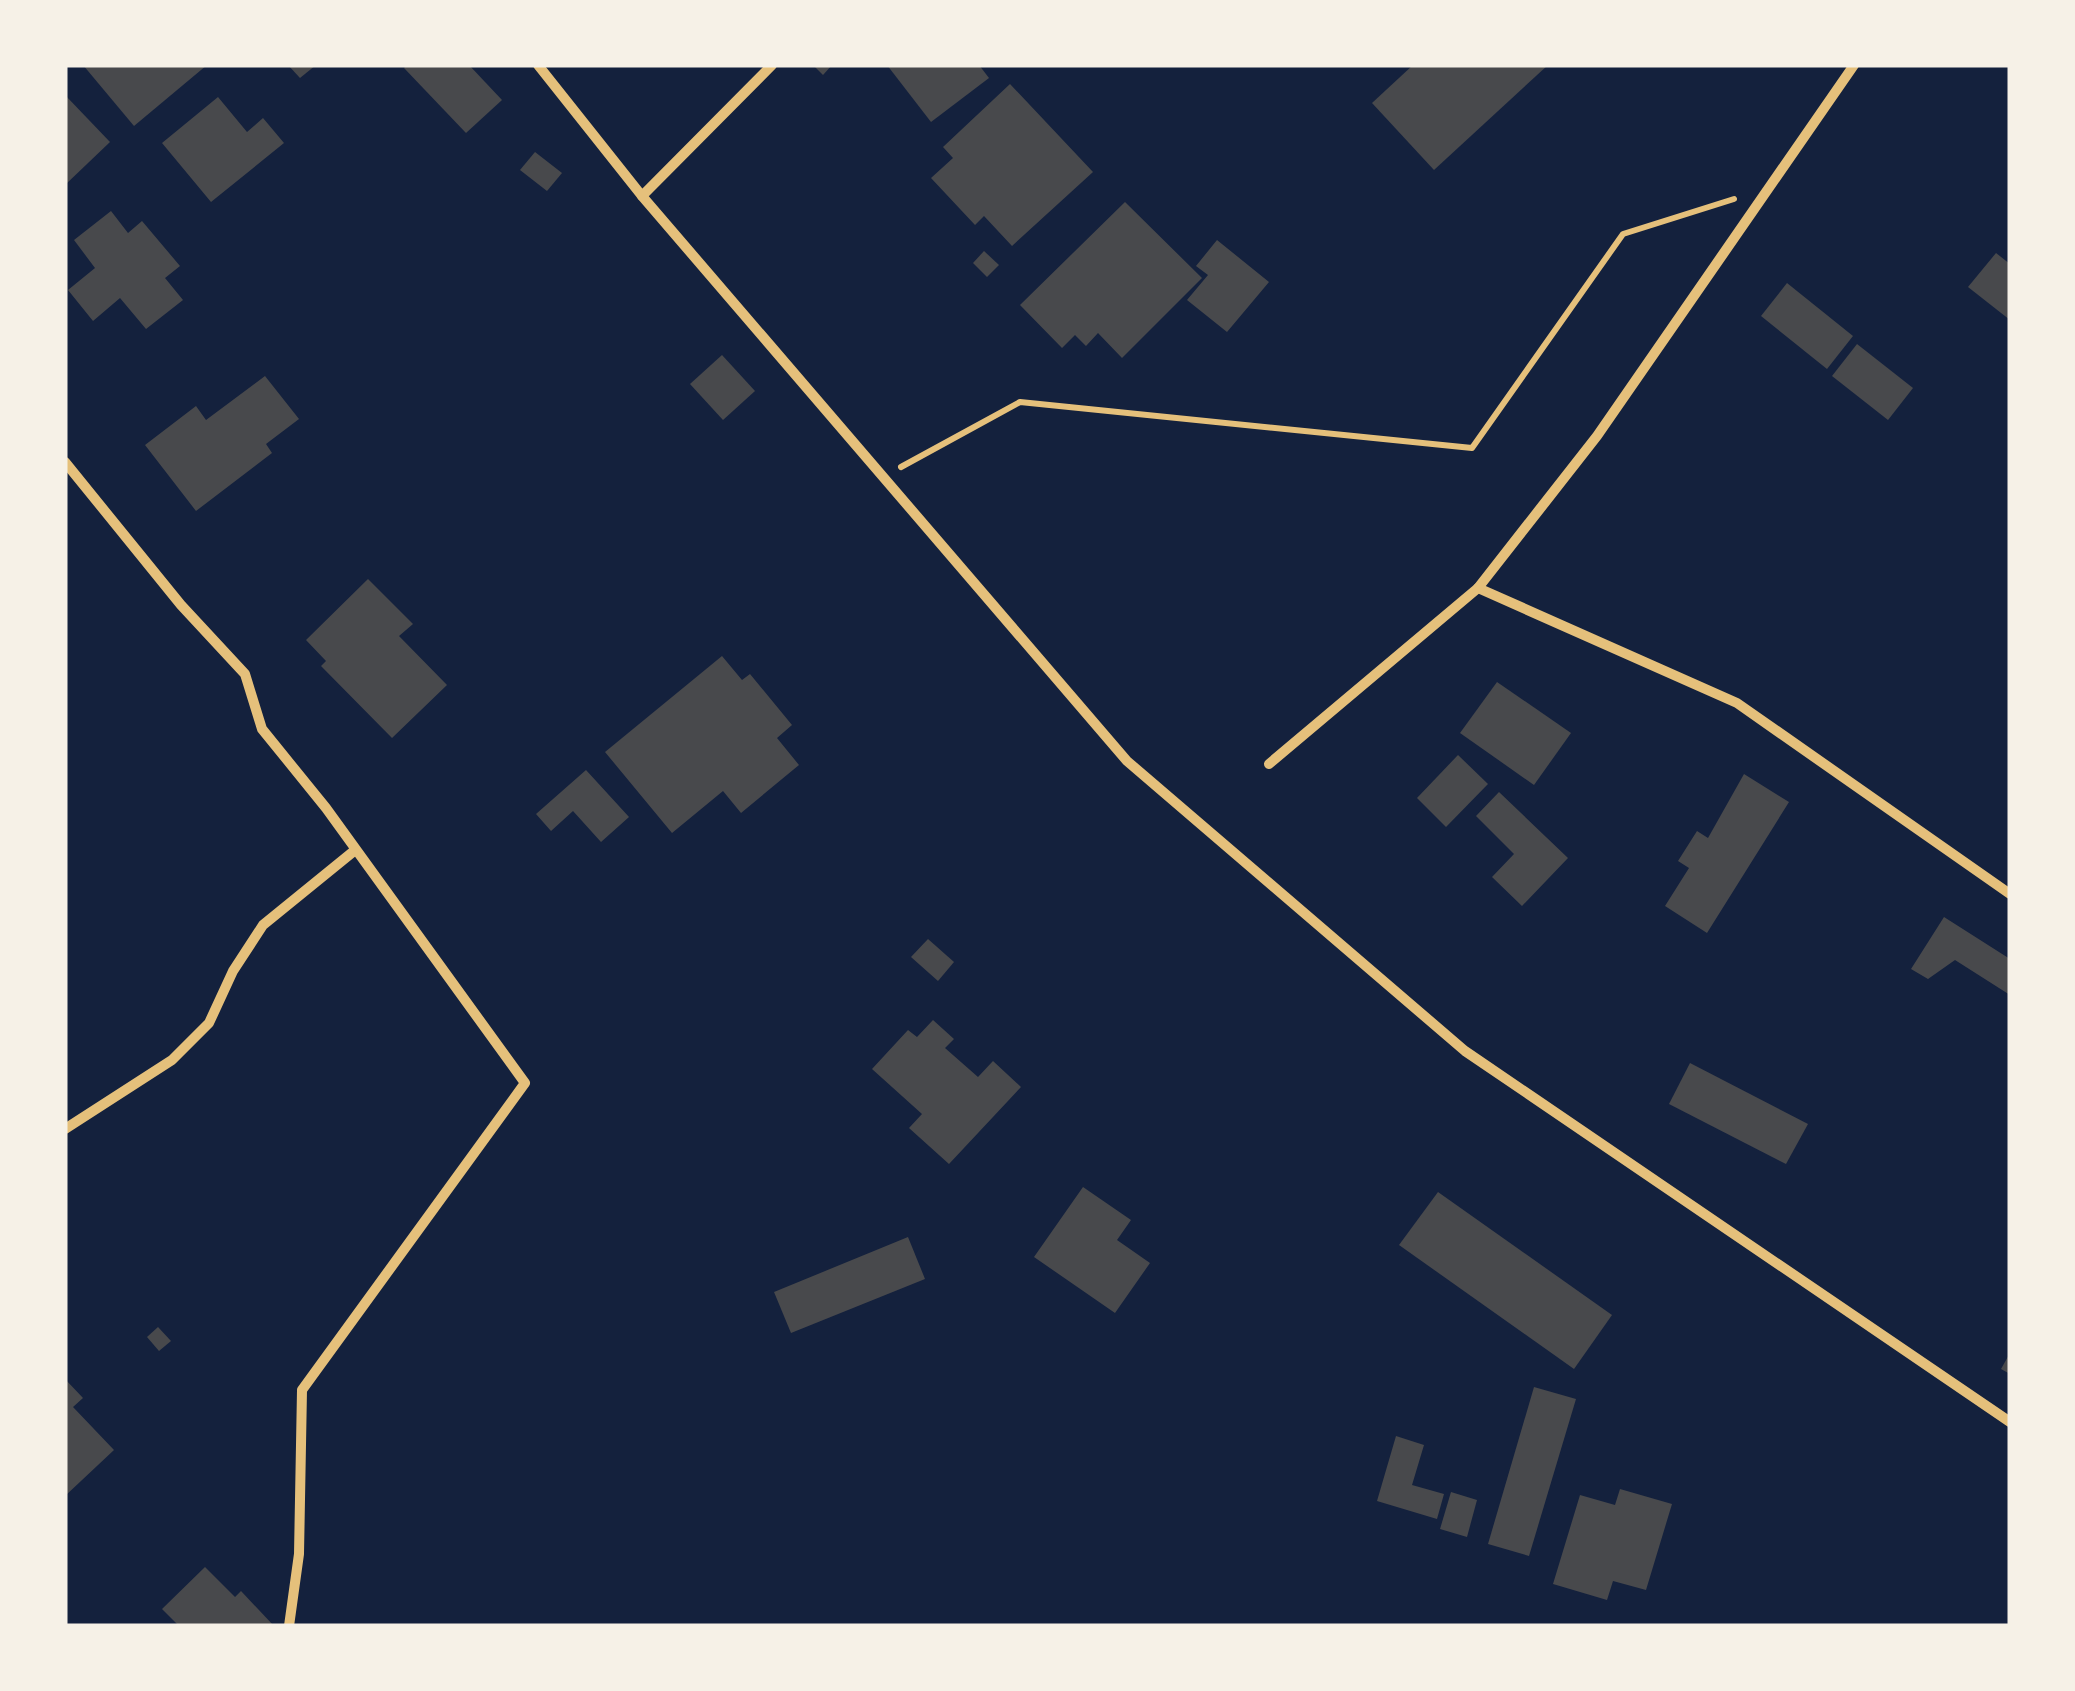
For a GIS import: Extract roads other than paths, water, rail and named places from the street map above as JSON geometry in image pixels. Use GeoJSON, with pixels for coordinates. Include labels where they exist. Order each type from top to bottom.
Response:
{"type":"FeatureCollection","features":[{"type":"Feature","properties":{"kind":"street"},"geometry":{"type":"LineString","coordinates":[[538,65],[642,196],[1127,761],[1465,1051],[2010,1422]]}},
{"type":"Feature","properties":{"kind":"street"},"geometry":{"type":"LineString","coordinates":[[642,196],[772,65]]}},
{"type":"Feature","properties":{"kind":"street"},"geometry":{"type":"LineString","coordinates":[[1270,764],[1478,588],[1597,436],[1854,65]]}},
{"type":"Feature","properties":{"kind":"street"},"geometry":{"type":"LineString","coordinates":[[65,462],[181,606],[246,674],[262,729],[326,808],[525,1083],[302,1390],[301,1524],[289,1626]]}},
{"type":"Feature","properties":{"kind":"street"},"geometry":{"type":"LineString","coordinates":[[1478,588],[1736,703],[2010,894]]}},
{"type":"Feature","properties":{"kind":"street"},"geometry":{"type":"LineString","coordinates":[[65,1129],[172,1060],[209,1023],[233,971],[263,925],[354,851]]}}]}
